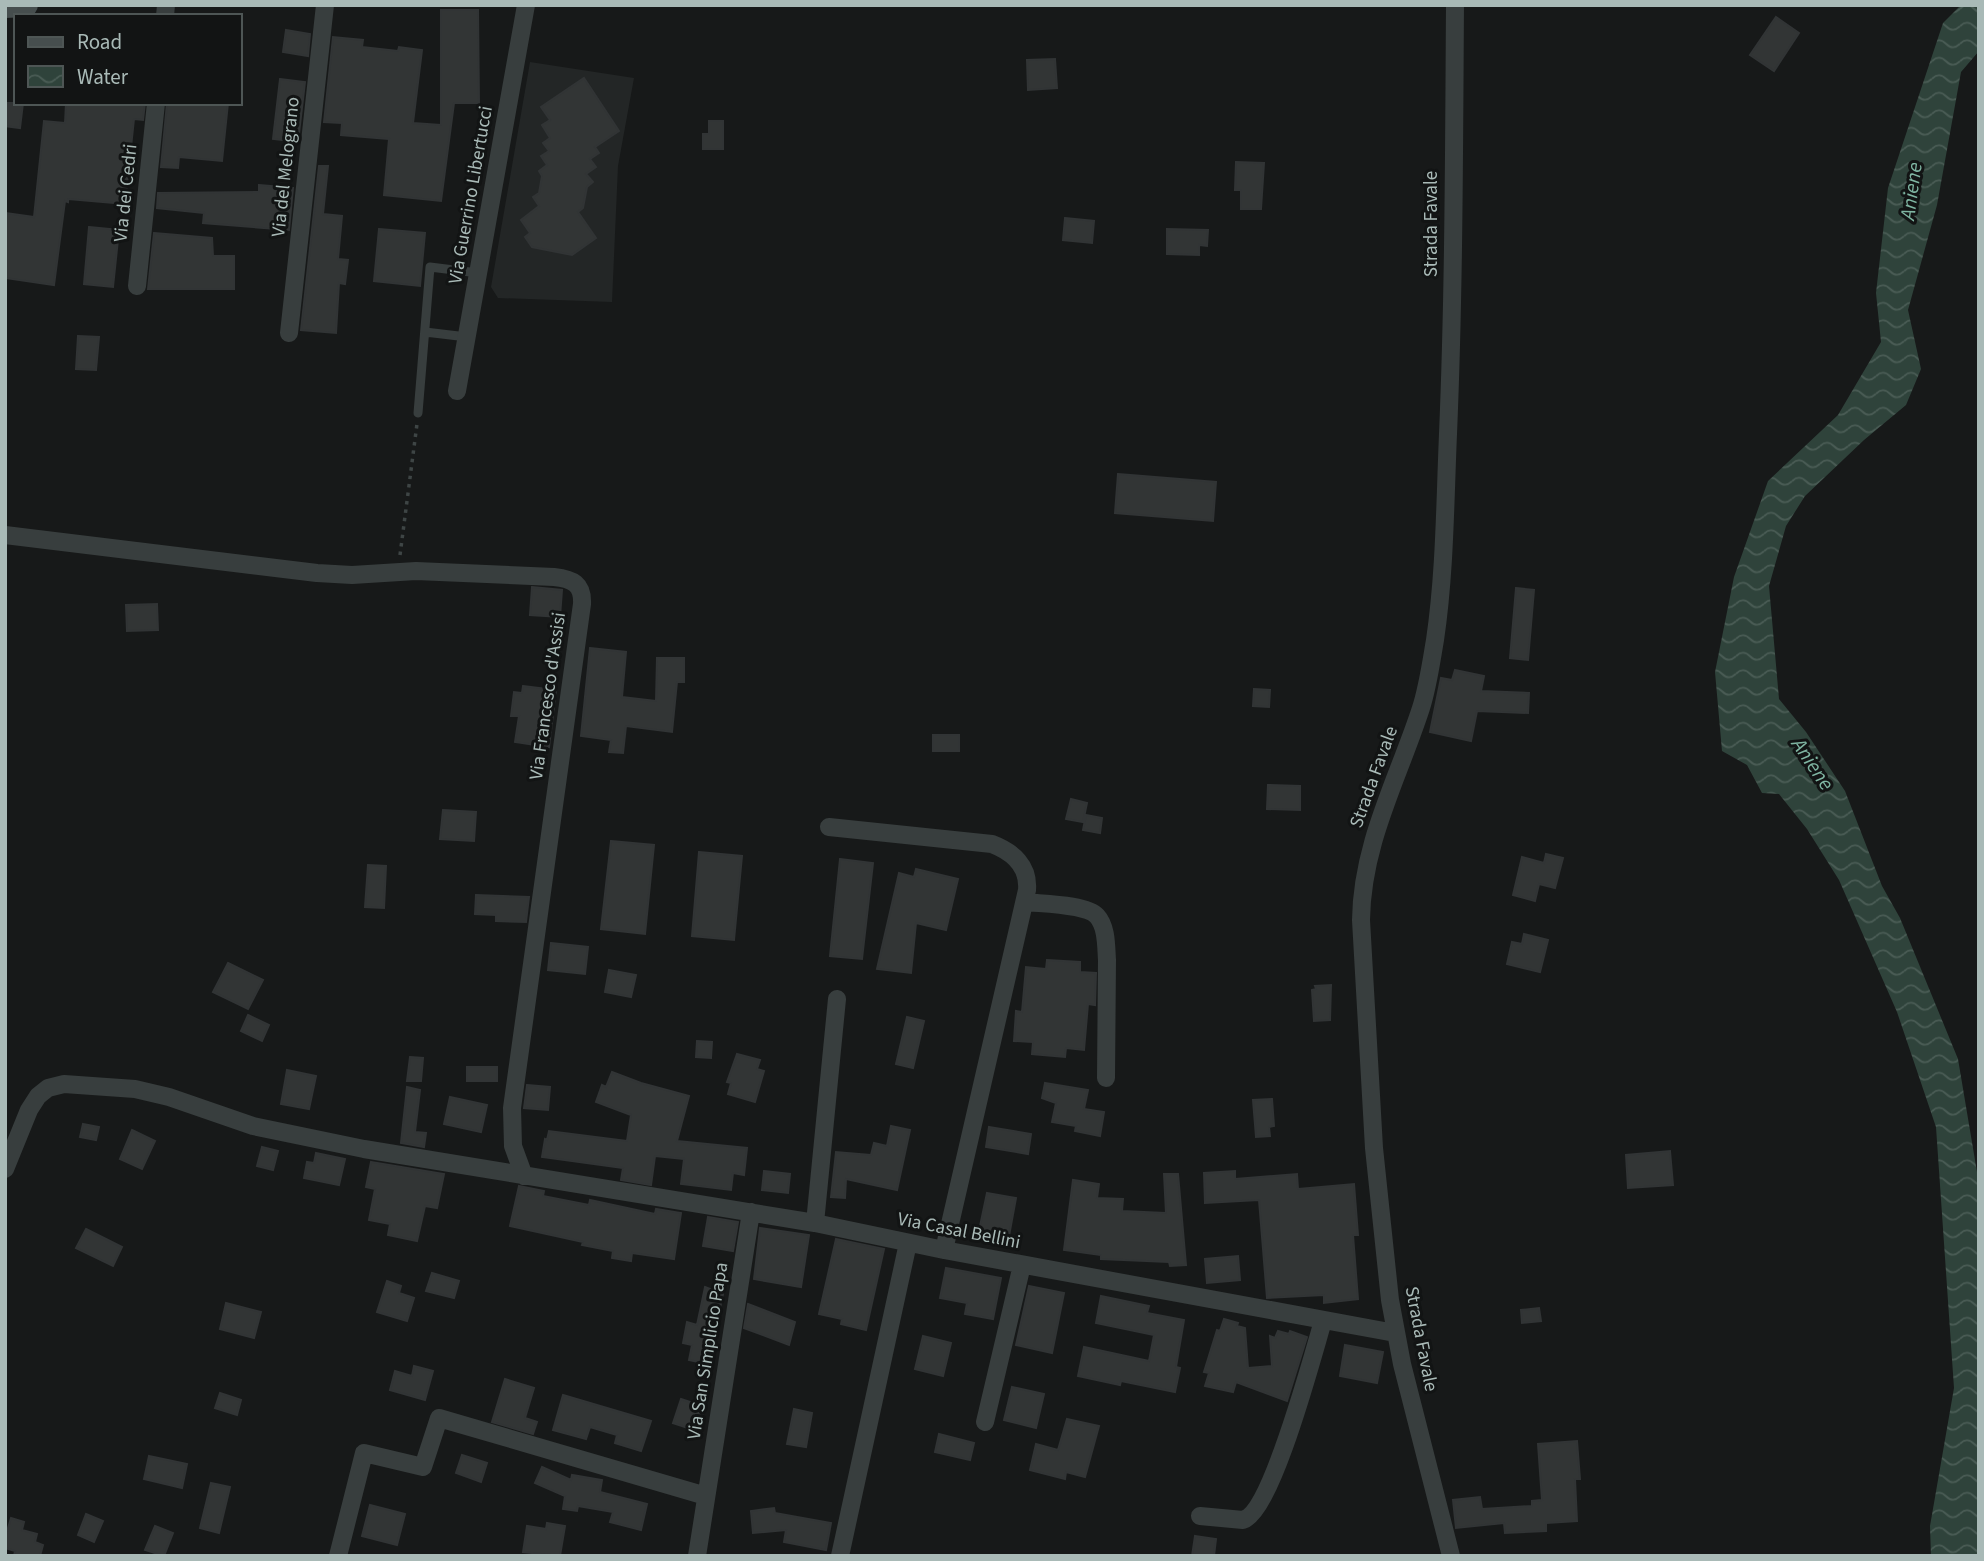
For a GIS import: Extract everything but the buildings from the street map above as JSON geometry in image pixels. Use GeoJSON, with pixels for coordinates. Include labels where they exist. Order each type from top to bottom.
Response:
{"type":"FeatureCollection","features":[{"type":"Feature","properties":{"kind":"street"},"geometry":{"type":"LineString","coordinates":[[5,6],[26,5]]}},
{"type":"Feature","properties":{"kind":"street","name":"Via del Melograno"},"geometry":{"type":"LineString","coordinates":[[289,333],[325,5]]}},
{"type":"Feature","properties":{"kind":"street","name":"Via Guerrino Libertucci"},"geometry":{"type":"LineString","coordinates":[[457,391],[526,5]]}},
{"type":"Feature","properties":{"kind":"street","name":"Strada Favale"},"geometry":{"type":"LineString","coordinates":[[1451,1556],[1395,1333],[1374,1147],[1361,910],[1365,873],[1375,830],[1424,697],[1438,611],[1443,552],[1451,341],[1455,5]]}},
{"type":"Feature","properties":{"kind":"street","name":"Via dei Cedri"},"geometry":{"type":"LineString","coordinates":[[137,286],[156,105]]}},
{"type":"Feature","properties":{"kind":"street","name":"Via Francesco d'Assisi"},"geometry":{"type":"LineString","coordinates":[[5,535],[317,573],[352,575],[397,571],[562,578],[578,584],[582,593],[512,1108],[513,1146],[519,1176]]}},
{"type":"Feature","properties":{"kind":"street"},"geometry":{"type":"LineString","coordinates":[[829,827],[983,843],[999,847],[1016,858],[1026,873],[1028,885],[1025,902],[944,1250]]}},
{"type":"Feature","properties":{"kind":"street"},"geometry":{"type":"LineString","coordinates":[[1025,902],[1083,909],[1101,921],[1107,960],[1106,1078]]}},
{"type":"Feature","properties":{"kind":"street"},"geometry":{"type":"LineString","coordinates":[[815,1223],[837,999]]}},
{"type":"Feature","properties":{"kind":"street","name":"Via Casal Bellini"},"geometry":{"type":"LineString","coordinates":[[9,1151],[29,1110],[42,1092],[53,1086],[64,1084],[146,1091],[271,1131],[519,1176],[815,1223],[1022,1265],[1395,1333]]}},
{"type":"Feature","properties":{"kind":"street"},"geometry":{"type":"LineString","coordinates":[[5,1169],[9,1151]]}},
{"type":"Feature","properties":{"kind":"street","name":"Via San Simplicio Papa"},"geometry":{"type":"LineString","coordinates":[[697,1556],[751,1212]]}},
{"type":"Feature","properties":{"kind":"street"},"geometry":{"type":"LineString","coordinates":[[840,1556],[908,1242]]}},
{"type":"Feature","properties":{"kind":"street"},"geometry":{"type":"LineString","coordinates":[[985,1422],[1022,1265]]}},
{"type":"Feature","properties":{"kind":"street"},"geometry":{"type":"LineString","coordinates":[[1200,1516],[1243,1520],[1252,1516],[1256,1510],[1276,1469],[1323,1321]]}},
{"type":"Feature","properties":{"kind":"street"},"geometry":{"type":"LineString","coordinates":[[338,1556],[364,1453],[423,1468],[439,1418],[706,1496]]}},
{"type":"Feature","properties":{"kind":"lane"},"geometry":{"type":"LineString","coordinates":[[418,413],[430,267],[478,273]]}},
{"type":"Feature","properties":{"kind":"lane"},"geometry":{"type":"LineString","coordinates":[[425,332],[467,337]]}},
{"type":"Feature","properties":{"kind":"path"},"geometry":{"type":"LineString","coordinates":[[397,571],[418,413]]}},
{"type":"Feature","properties":{"kind":"shaded area"},"geometry":{"type":"Polygon","coordinates":[[[530,62],[634,78],[618,166],[612,302],[498,298],[491,287],[530,62]]]}},
{"type":"Feature","properties":{"kind":"water","name":"Aniene"},"geometry":{"type":"Polygon","coordinates":[[[1961,5],[1979,5],[1979,51],[1961,72],[1937,205],[1908,310],[1921,369],[1906,405],[1864,440],[1805,496],[1786,526],[1769,586],[1779,699],[1806,732],[1845,791],[1882,886],[1900,918],[1958,1059],[1979,1184],[1979,1556],[1931,1556],[1930,1526],[1954,1388],[1936,1127],[1897,1012],[1839,880],[1807,829],[1779,794],[1762,793],[1747,765],[1722,751],[1715,672],[1734,577],[1768,481],[1838,415],[1881,342],[1876,293],[1888,188],[1943,23],[1961,5]]]}}]}
